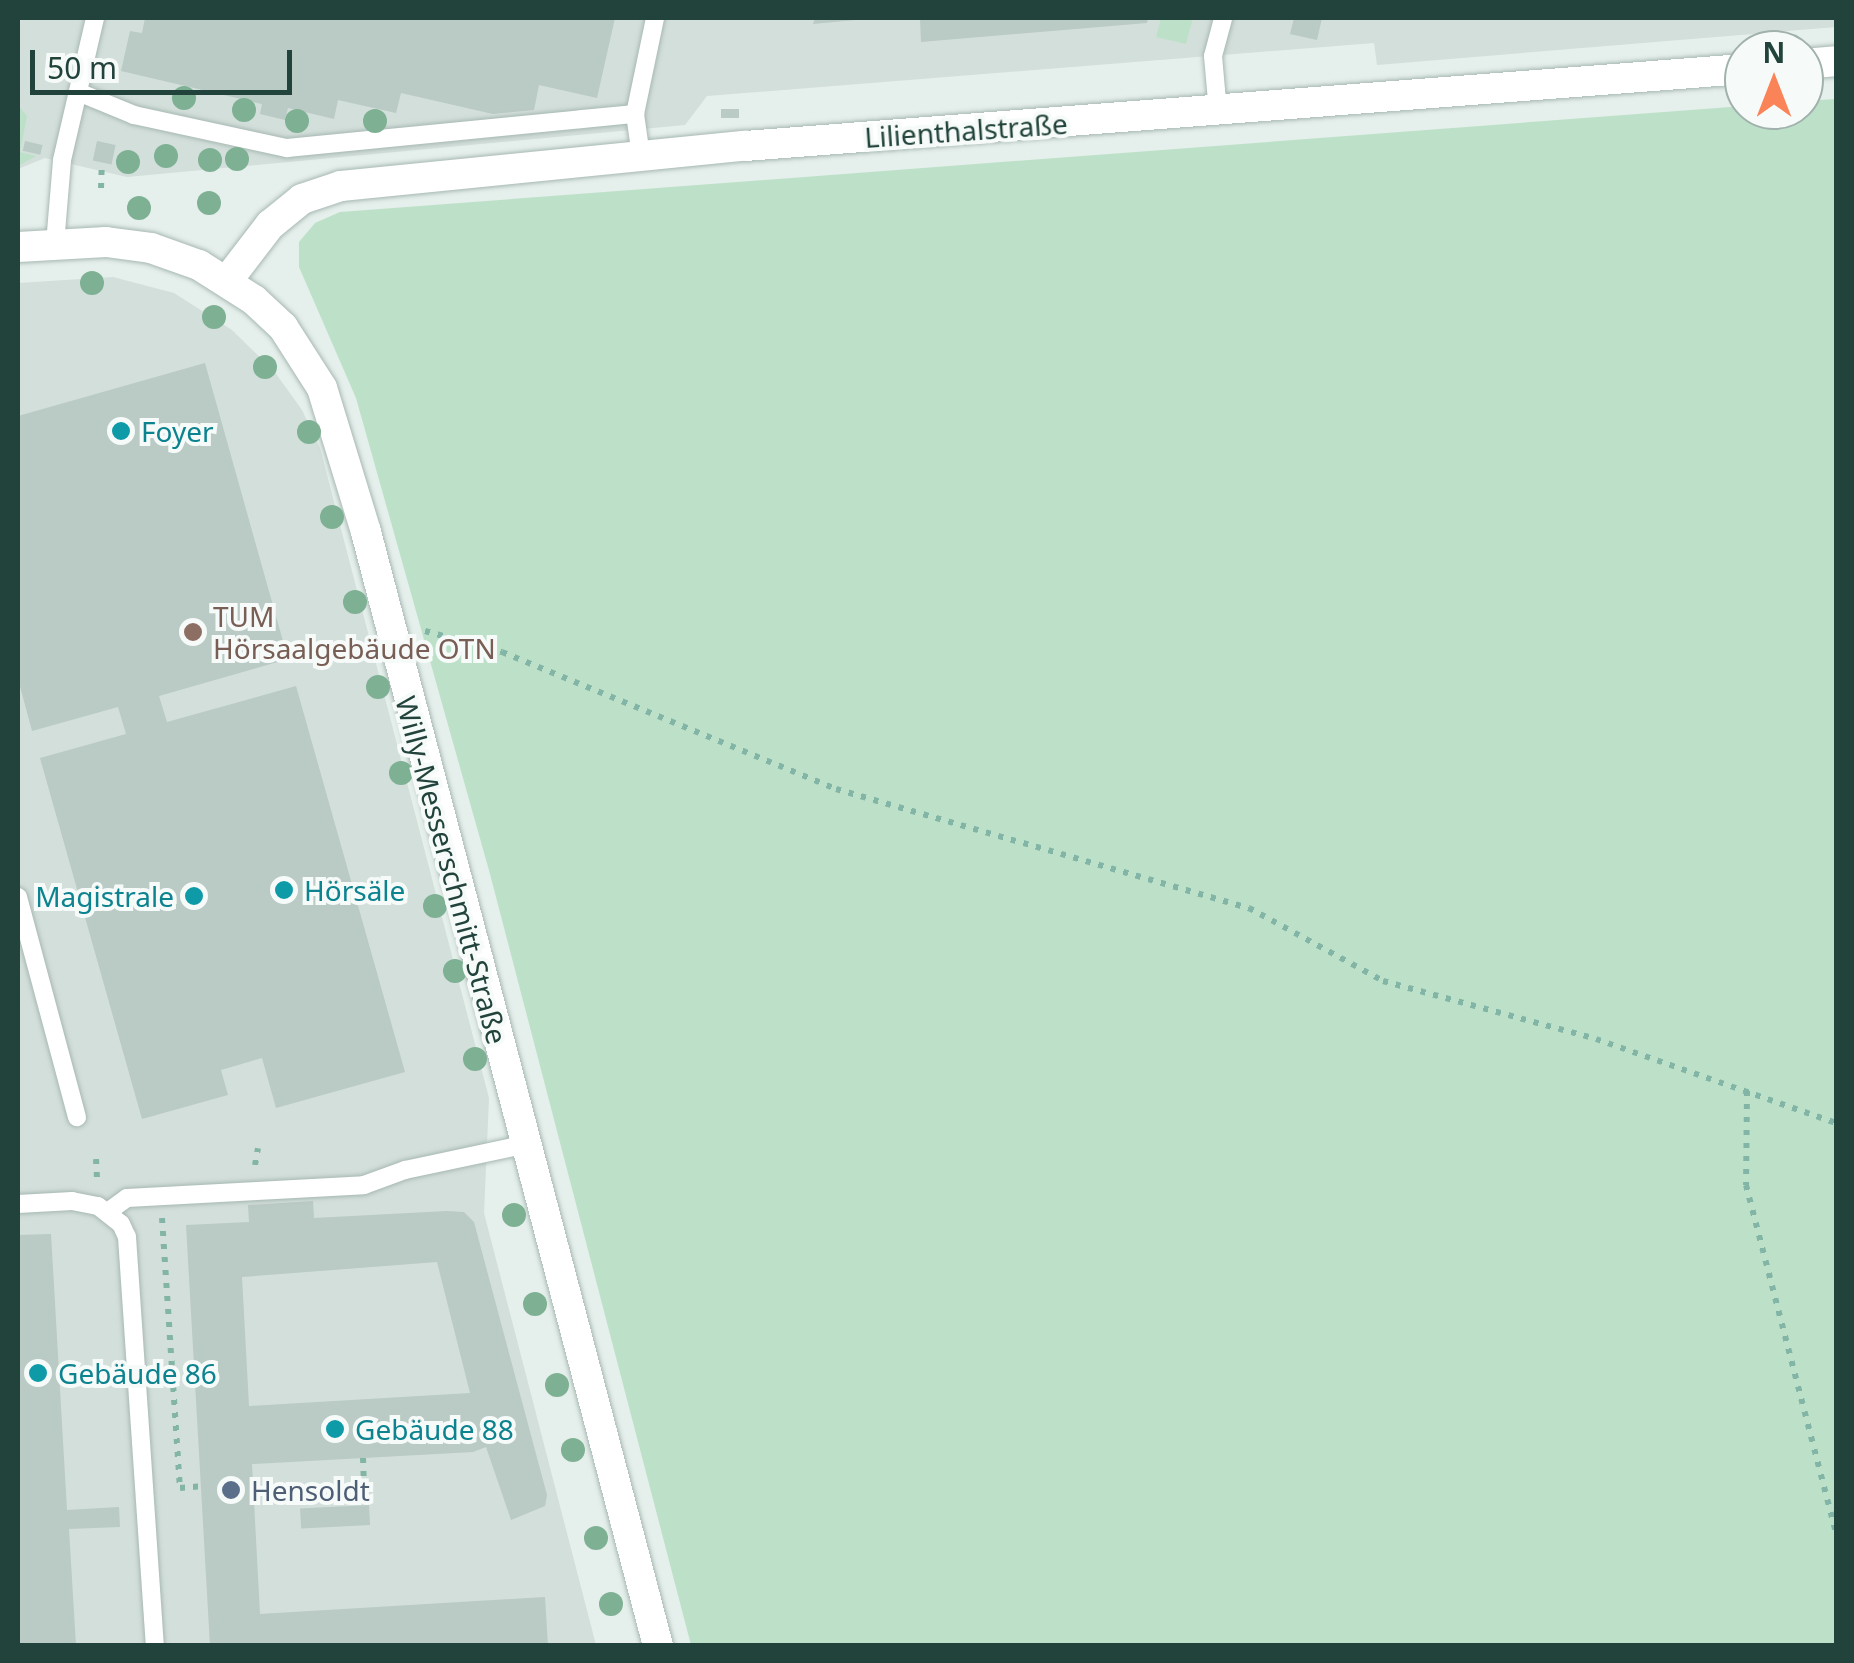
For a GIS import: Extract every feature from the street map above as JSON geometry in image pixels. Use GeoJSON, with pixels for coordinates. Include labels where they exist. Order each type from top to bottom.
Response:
{"type":"FeatureCollection","features":[{"type":"Feature","properties":{"kind":"street","name":"Lilienthalstraße"},"geometry":{"type":"LineString","coordinates":[[227,281],[270,225],[302,199],[341,186],[641,156],[1724,70]]}},
{"type":"Feature","properties":{"kind":"street","name":"Willy-Messerschmitt-Straße"},"geometry":{"type":"LineString","coordinates":[[18,247],[106,242],[151,248],[199,265],[227,281],[282,327],[322,388],[342,446],[658,1646]]}},
{"type":"Feature","properties":{"kind":"lane"},"geometry":{"type":"LineString","coordinates":[[55,244],[62,160],[94,18]]}},
{"type":"Feature","properties":{"kind":"lane"},"geometry":{"type":"LineString","coordinates":[[641,156],[635,114],[655,18]]}},
{"type":"Feature","properties":{"kind":"lane"},"geometry":{"type":"LineString","coordinates":[[1218,112],[1214,56],[1223,18]]}},
{"type":"Feature","properties":{"kind":"lane"},"geometry":{"type":"LineString","coordinates":[[78,92],[134,115],[287,148],[635,114]]}},
{"type":"Feature","properties":{"kind":"lane"},"geometry":{"type":"LineString","coordinates":[[18,897],[77,1117]]}},
{"type":"Feature","properties":{"kind":"lane"},"geometry":{"type":"LineString","coordinates":[[109,1212],[126,1198],[364,1185],[405,1170],[524,1144]]}},
{"type":"Feature","properties":{"kind":"lane"},"geometry":{"type":"LineString","coordinates":[[18,1204],[72,1201],[109,1212],[126,1237],[154,1646]]}},
{"type":"Feature","properties":{"kind":"path"},"geometry":{"type":"LineString","coordinates":[[101,188],[102,162]]}},
{"type":"Feature","properties":{"kind":"path"},"geometry":{"type":"LineString","coordinates":[[388,622],[502,652],[836,789],[1249,908],[1383,981],[1596,1039],[1836,1123]]}},
{"type":"Feature","properties":{"kind":"path"},"geometry":{"type":"LineString","coordinates":[[1747,1091],[1746,1185],[1836,1534]]}},
{"type":"Feature","properties":{"kind":"path"},"geometry":{"type":"LineString","coordinates":[[160,1196],[180,1488]]}},
{"type":"Feature","properties":{"kind":"path"},"geometry":{"type":"LineString","coordinates":[[363,1458],[364,1486]]}},
{"type":"Feature","properties":{"kind":"shaded area"},"geometry":{"type":"Polygon","coordinates":[[[18,18],[1836,18],[1836,27],[1724,30],[1724,36],[1377,65],[1374,43],[707,96],[685,125],[127,177],[45,158],[18,169],[18,18]]]}},
{"type":"Feature","properties":{"kind":"shaded area"},"geometry":{"type":"Polygon","coordinates":[[[113,277],[174,293],[232,330],[274,371],[302,410],[320,448],[489,1098],[484,1213],[596,1645],[18,1645],[18,283],[113,277]]]}},
{"type":"Feature","properties":{"kind":"green space"},"geometry":{"type":"Polygon","coordinates":[[[1161,18],[1193,18],[1186,44],[1156,37],[1161,18]]]}},
{"type":"Feature","properties":{"kind":"green space"},"geometry":{"type":"Polygon","coordinates":[[[1836,99],[1836,1645],[691,1645],[490,874],[356,398],[299,267],[299,242],[315,223],[340,212],[1724,108],[1724,130],[1824,130],[1824,100],[1836,99]]]}},
{"type":"Feature","properties":{"kind":"green space"},"geometry":{"type":"Polygon","coordinates":[[[18,105],[27,116],[20,152],[36,156],[18,166],[18,105]]]}},
{"type":"Feature","properties":{"kind":"building"},"geometry":{"type":"Polygon","coordinates":[[[145,18],[615,18],[597,98],[539,85],[534,110],[493,114],[401,93],[396,113],[338,100],[334,119],[288,108],[285,120],[260,114],[262,104],[121,71],[130,31],[142,33],[145,18]]]}},
{"type":"Feature","properties":{"kind":"building"},"geometry":{"type":"Polygon","coordinates":[[[815,18],[855,18],[855,20],[813,24],[815,18]]]}},
{"type":"Feature","properties":{"kind":"building"},"geometry":{"type":"Polygon","coordinates":[[[920,18],[1148,18],[1147,23],[921,42],[920,18]]]}},
{"type":"Feature","properties":{"kind":"building"},"geometry":{"type":"Polygon","coordinates":[[[1294,18],[1322,18],[1317,40],[1290,34],[1294,18]]]}},
{"type":"Feature","properties":{"kind":"building"},"geometry":{"type":"Polygon","coordinates":[[[721,109],[739,109],[739,118],[721,118],[721,109]]]}},
{"type":"Feature","properties":{"kind":"building"},"geometry":{"type":"Polygon","coordinates":[[[25,141],[43,145],[40,155],[23,151],[25,141]]]}},
{"type":"Feature","properties":{"kind":"building"},"geometry":{"type":"Polygon","coordinates":[[[97,141],[116,145],[111,165],[93,161],[97,141]]]}},
{"type":"Feature","properties":{"kind":"building"},"geometry":{"type":"Polygon","coordinates":[[[205,363],[288,659],[159,696],[167,722],[296,686],[405,1072],[276,1108],[262,1058],[221,1070],[228,1095],[142,1119],[40,758],[126,734],[118,707],[32,731],[18,679],[18,416],[205,363]]]}},
{"type":"Feature","properties":{"kind":"building","name":"Gebäude 88"},"geometry":{"type":"Polygon","coordinates":[[[313,1201],[314,1218],[464,1212],[474,1222],[547,1495],[545,1506],[511,1520],[486,1447],[473,1452],[252,1464],[260,1614],[545,1597],[548,1646],[210,1646],[186,1225],[249,1222],[248,1205],[313,1201]],[[437,1262],[242,1277],[249,1406],[470,1393],[437,1262]]]}},
{"type":"Feature","properties":{"kind":"building","name":"Gebäude 86"},"geometry":{"type":"Polygon","coordinates":[[[51,1234],[67,1510],[119,1507],[120,1527],[69,1529],[76,1646],[18,1646],[18,1235],[51,1234]]]}},
{"type":"Feature","properties":{"kind":"building"},"geometry":{"type":"Polygon","coordinates":[[[369,1505],[370,1525],[301,1529],[300,1509],[369,1505]]]}},
{"type":"Feature","properties":{"kind":"place","name":"Foyer"},"geometry":{"type":"Point","coordinates":[121,431]}},
{"type":"Feature","properties":{"kind":"place","name":"TUM Hörsaalgebäude OTN"},"geometry":{"type":"Point","coordinates":[193,632]}},
{"type":"Feature","properties":{"kind":"place","name":"Hörsäle"},"geometry":{"type":"Point","coordinates":[284,890]}},
{"type":"Feature","properties":{"kind":"place","name":"Magistrale"},"geometry":{"type":"Point","coordinates":[194,896]}},
{"type":"Feature","properties":{"kind":"place","name":"Gebäude 86"},"geometry":{"type":"Point","coordinates":[38,1373]}},
{"type":"Feature","properties":{"kind":"place","name":"Gebäude 88"},"geometry":{"type":"Point","coordinates":[335,1429]}},
{"type":"Feature","properties":{"kind":"place","name":"Hensoldt"},"geometry":{"type":"Point","coordinates":[231,1490]}}]}
